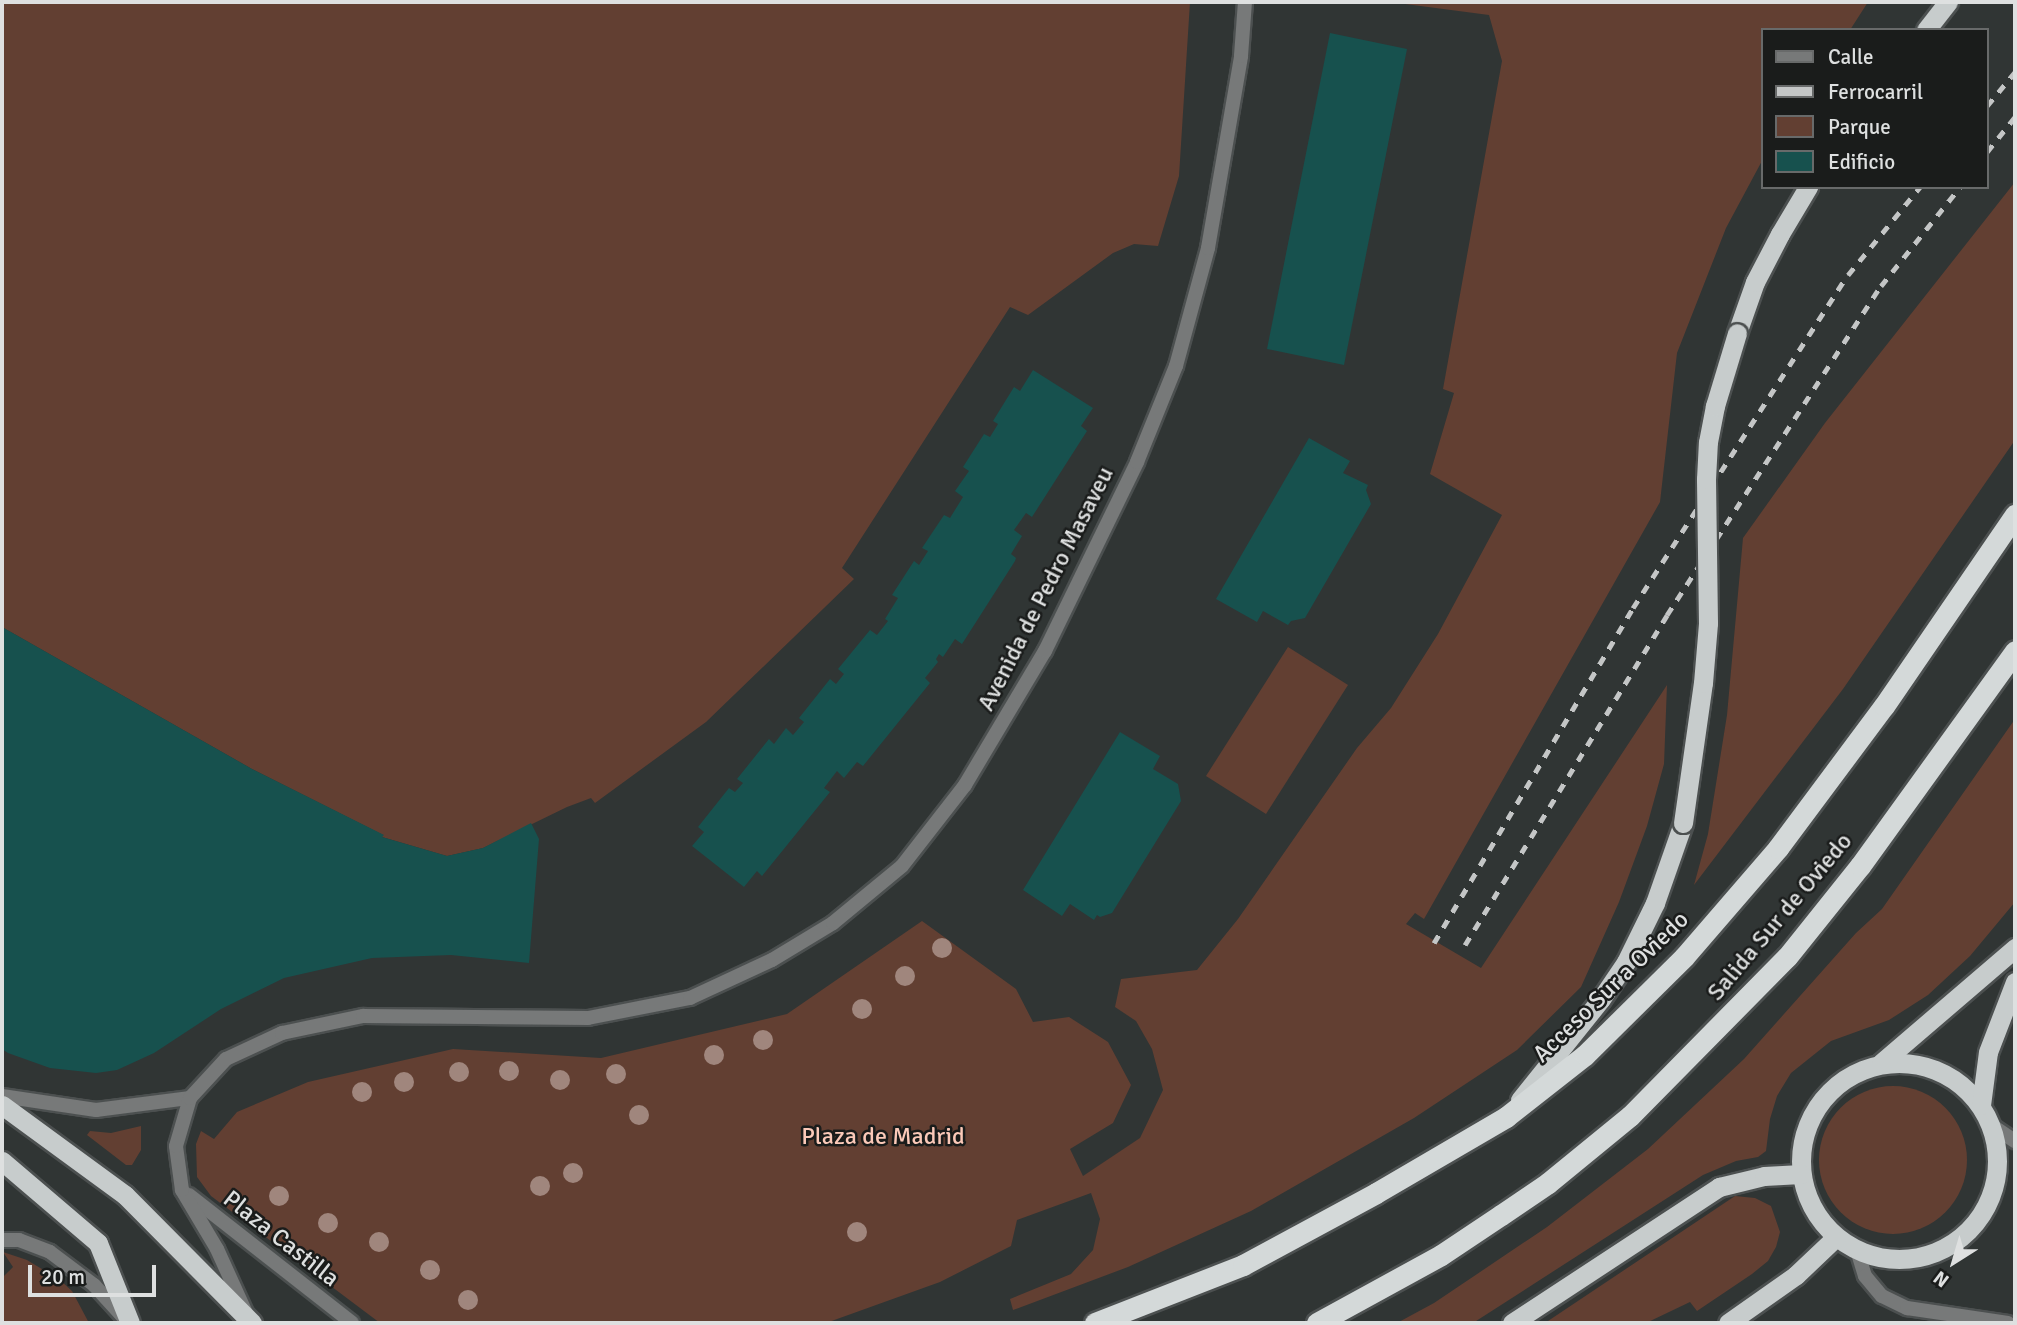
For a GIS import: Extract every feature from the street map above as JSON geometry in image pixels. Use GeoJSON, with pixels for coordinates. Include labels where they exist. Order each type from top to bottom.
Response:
{"type":"FeatureCollection","features":[{"type":"Feature","properties":{"kind":"highway"},"geometry":{"type":"LineString","coordinates":[[1928,28],[1948,2]]}},
{"type":"Feature","properties":{"kind":"highway"},"geometry":{"type":"LineString","coordinates":[[1506,1117],[1601,999],[1626,962],[1656,903],[1683,823],[1703,684],[1708,623],[1706,479],[1708,442],[1715,406],[1755,282],[1807,189]]}},
{"type":"Feature","properties":{"kind":"highway","name":"Acceso Sur a Oviedo"},"geometry":{"type":"LineString","coordinates":[[1096,1323],[1243,1265],[1506,1117],[1585,1055],[1685,957],[1731,906],[1884,706],[2015,515]]}},
{"type":"Feature","properties":{"kind":"highway","name":"Salida Sur de Oviedo"},"geometry":{"type":"LineString","coordinates":[[1317,1323],[1441,1255],[1548,1183],[1630,1116],[1710,1038],[1787,957],[1860,866],[2015,651]]}},
{"type":"Feature","properties":{"kind":"highway"},"geometry":{"type":"LineString","coordinates":[[1881,1063],[1920,1063],[1954,1079],[1981,1105],[1991,1125],[1998,1160],[1993,1195],[1975,1226],[1947,1248],[1914,1259],[1878,1258],[1857,1250],[1836,1237],[1812,1209],[1801,1174],[1803,1136],[1818,1102],[1846,1077],[1881,1063],[2015,948]]}},
{"type":"Feature","properties":{"kind":"highway"},"geometry":{"type":"LineString","coordinates":[[1981,1105],[1988,1052],[2015,982]]}},
{"type":"Feature","properties":{"kind":"highway"},"geometry":{"type":"LineString","coordinates":[[2,1105],[125,1195],[251,1322]]}},
{"type":"Feature","properties":{"kind":"highway"},"geometry":{"type":"LineString","coordinates":[[2,1161],[98,1243],[129,1323]]}},
{"type":"Feature","properties":{"kind":"highway"},"geometry":{"type":"LineString","coordinates":[[1512,1323],[1719,1187],[1744,1180],[1801,1174]]}},
{"type":"Feature","properties":{"kind":"highway"},"geometry":{"type":"LineString","coordinates":[[1728,1323],[1796,1275],[1836,1237]]}},
{"type":"Feature","properties":{"kind":"street","name":"Avenida de Pedro Masaveu"},"geometry":{"type":"LineString","coordinates":[[251,1322],[217,1249],[182,1189],[176,1146],[190,1098],[226,1059],[282,1033],[352,1018],[588,1018],[690,998],[772,960],[833,923],[902,866],[965,785],[1045,651],[1153,428],[1176,366],[1208,248],[1241,56],[1245,2]]}},
{"type":"Feature","properties":{"kind":"street"},"geometry":{"type":"LineString","coordinates":[[2,1096],[96,1110],[190,1098]]}},
{"type":"Feature","properties":{"kind":"street"},"geometry":{"type":"LineString","coordinates":[[1991,1125],[2015,1141]]}},
{"type":"Feature","properties":{"kind":"street","name":"Plaza Castilla"},"geometry":{"type":"LineString","coordinates":[[182,1189],[352,1323]]}},
{"type":"Feature","properties":{"kind":"street"},"geometry":{"type":"LineString","coordinates":[[2,1240],[19,1240],[50,1252],[94,1284],[129,1323]]}},
{"type":"Feature","properties":{"kind":"street"},"geometry":{"type":"LineString","coordinates":[[1857,1250],[1866,1276],[1882,1296],[1907,1308],[2008,1323]]}},
{"type":"Feature","properties":{"kind":"green space"},"geometry":{"type":"Polygon","coordinates":[[[2,2],[1190,2],[1179,176],[1158,246],[1134,244],[1113,253],[1028,315],[1010,307],[842,568],[854,579],[706,722],[595,803],[591,798],[483,848],[447,856],[382,837],[383,835],[252,769],[2,627],[2,2]]]}},
{"type":"Feature","properties":{"kind":"green space","name":"Plaza de Madrid"},"geometry":{"type":"Polygon","coordinates":[[[1390,2],[1868,2],[1851,28],[1762,28],[1762,161],[1726,228],[1677,353],[1660,502],[1424,919],[1415,913],[1406,924],[1481,968],[1667,685],[1664,764],[1647,826],[1619,902],[1581,987],[1517,1050],[1414,1118],[1251,1211],[1128,1267],[1013,1310],[1010,1299],[1071,1274],[1093,1250],[1100,1219],[1091,1193],[1017,1220],[1011,1246],[940,1282],[826,1323],[380,1323],[211,1196],[197,1177],[196,1144],[201,1131],[214,1139],[237,1112],[308,1082],[453,1049],[601,1058],[787,1014],[922,921],[1016,989],[1033,1022],[1069,1017],[1108,1042],[1131,1085],[1113,1123],[1070,1149],[1083,1176],[1140,1138],[1163,1090],[1152,1049],[1136,1021],[1115,1007],[1121,979],[1197,970],[1238,919],[1357,748],[1391,708],[1438,634],[1502,515],[1430,474],[1454,393],[1443,389],[1502,61],[1489,15],[1390,2]]]}},
{"type":"Feature","properties":{"kind":"green space"},"geometry":{"type":"Polygon","coordinates":[[[2015,182],[2015,440],[1843,689],[1694,885],[1708,834],[1727,715],[1743,538],[1825,423],[2015,182]]]}},
{"type":"Feature","properties":{"kind":"green space"},"geometry":{"type":"Polygon","coordinates":[[[1288,647],[1348,685],[1266,814],[1206,776],[1288,647]]]}},
{"type":"Feature","properties":{"kind":"green space"},"geometry":{"type":"Polygon","coordinates":[[[2015,719],[2015,902],[1970,956],[1928,995],[1889,1020],[1831,1041],[1791,1073],[1777,1096],[1770,1119],[1766,1151],[1758,1157],[1736,1161],[1703,1175],[1473,1323],[1397,1323],[1434,1303],[1547,1227],[1648,1149],[1744,1059],[1856,933],[1882,909],[2015,719]]]}},
{"type":"Feature","properties":{"kind":"green space"},"geometry":{"type":"Polygon","coordinates":[[[1893,1086],[1921,1092],[1945,1108],[1961,1132],[1967,1160],[1961,1188],[1945,1212],[1921,1228],[1893,1234],[1865,1228],[1841,1212],[1825,1188],[1819,1160],[1825,1132],[1841,1108],[1865,1092],[1893,1086]]]}},
{"type":"Feature","properties":{"kind":"green space"},"geometry":{"type":"Polygon","coordinates":[[[141,1126],[141,1150],[132,1165],[126,1165],[87,1135],[90,1131],[111,1133],[141,1126]]]}},
{"type":"Feature","properties":{"kind":"green space"},"geometry":{"type":"Polygon","coordinates":[[[1735,1196],[1755,1198],[1771,1206],[1780,1232],[1776,1247],[1768,1261],[1752,1274],[1697,1311],[1690,1302],[1646,1323],[1545,1323],[1735,1196]]]}},
{"type":"Feature","properties":{"kind":"green space"},"geometry":{"type":"Polygon","coordinates":[[[3,1252],[27,1260],[60,1280],[72,1291],[89,1323],[2,1323],[2,1278],[13,1267],[3,1252]]]}},
{"type":"Feature","properties":{"kind":"building"},"geometry":{"type":"Polygon","coordinates":[[[1330,33],[1407,49],[1344,365],[1267,349],[1330,33]]]}},
{"type":"Feature","properties":{"kind":"building"},"geometry":{"type":"Polygon","coordinates":[[[1033,370],[1093,408],[1081,426],[1087,431],[1032,517],[1026,513],[1014,530],[1022,536],[1011,554],[1016,558],[1015,561],[962,644],[955,639],[943,657],[939,654],[936,659],[938,662],[925,678],[930,683],[863,766],[857,762],[844,778],[837,771],[824,788],[830,792],[762,876],[757,871],[744,887],[692,846],[704,832],[698,827],[729,788],[735,792],[743,783],[737,779],[769,739],[774,744],[786,728],[793,735],[804,722],[799,718],[830,679],[836,684],[844,674],[838,669],[870,630],[877,635],[888,621],[885,619],[898,598],[892,595],[914,561],[919,565],[928,551],[922,548],[944,515],[950,518],[963,497],[955,491],[969,471],[963,467],[984,434],[990,437],[998,424],[993,421],[1014,387],[1020,391],[1033,370]]]}},
{"type":"Feature","properties":{"kind":"building"},"geometry":{"type":"Polygon","coordinates":[[[1309,438],[1350,461],[1343,473],[1368,485],[1366,490],[1371,504],[1305,618],[1291,621],[1288,625],[1263,611],[1257,622],[1216,599],[1309,438]]]}},
{"type":"Feature","properties":{"kind":"building"},"geometry":{"type":"Polygon","coordinates":[[[2,627],[252,769],[384,835],[382,837],[447,856],[483,848],[531,823],[539,839],[529,963],[451,955],[372,958],[284,978],[221,1009],[154,1053],[117,1070],[96,1073],[50,1068],[8,1053],[2,1049],[2,627]]]}},
{"type":"Feature","properties":{"kind":"building"},"geometry":{"type":"Polygon","coordinates":[[[1120,732],[1160,756],[1153,769],[1178,784],[1181,801],[1112,913],[1100,917],[1097,915],[1094,920],[1070,904],[1062,916],[1023,890],[1120,732]]]}},
{"type":"Feature","properties":{"kind":"railway"},"geometry":{"type":"LineString","coordinates":[[1989,104],[2015,72]]}},
{"type":"Feature","properties":{"kind":"railway"},"geometry":{"type":"LineString","coordinates":[[1989,150],[2015,117]]}},
{"type":"Feature","properties":{"kind":"railway"},"geometry":{"type":"LineString","coordinates":[[1434,943],[1633,608],[1848,275],[1918,189]]}},
{"type":"Feature","properties":{"kind":"railway"},"geometry":{"type":"LineString","coordinates":[[1465,945],[1667,615],[1881,286],[1958,189]]}}]}
